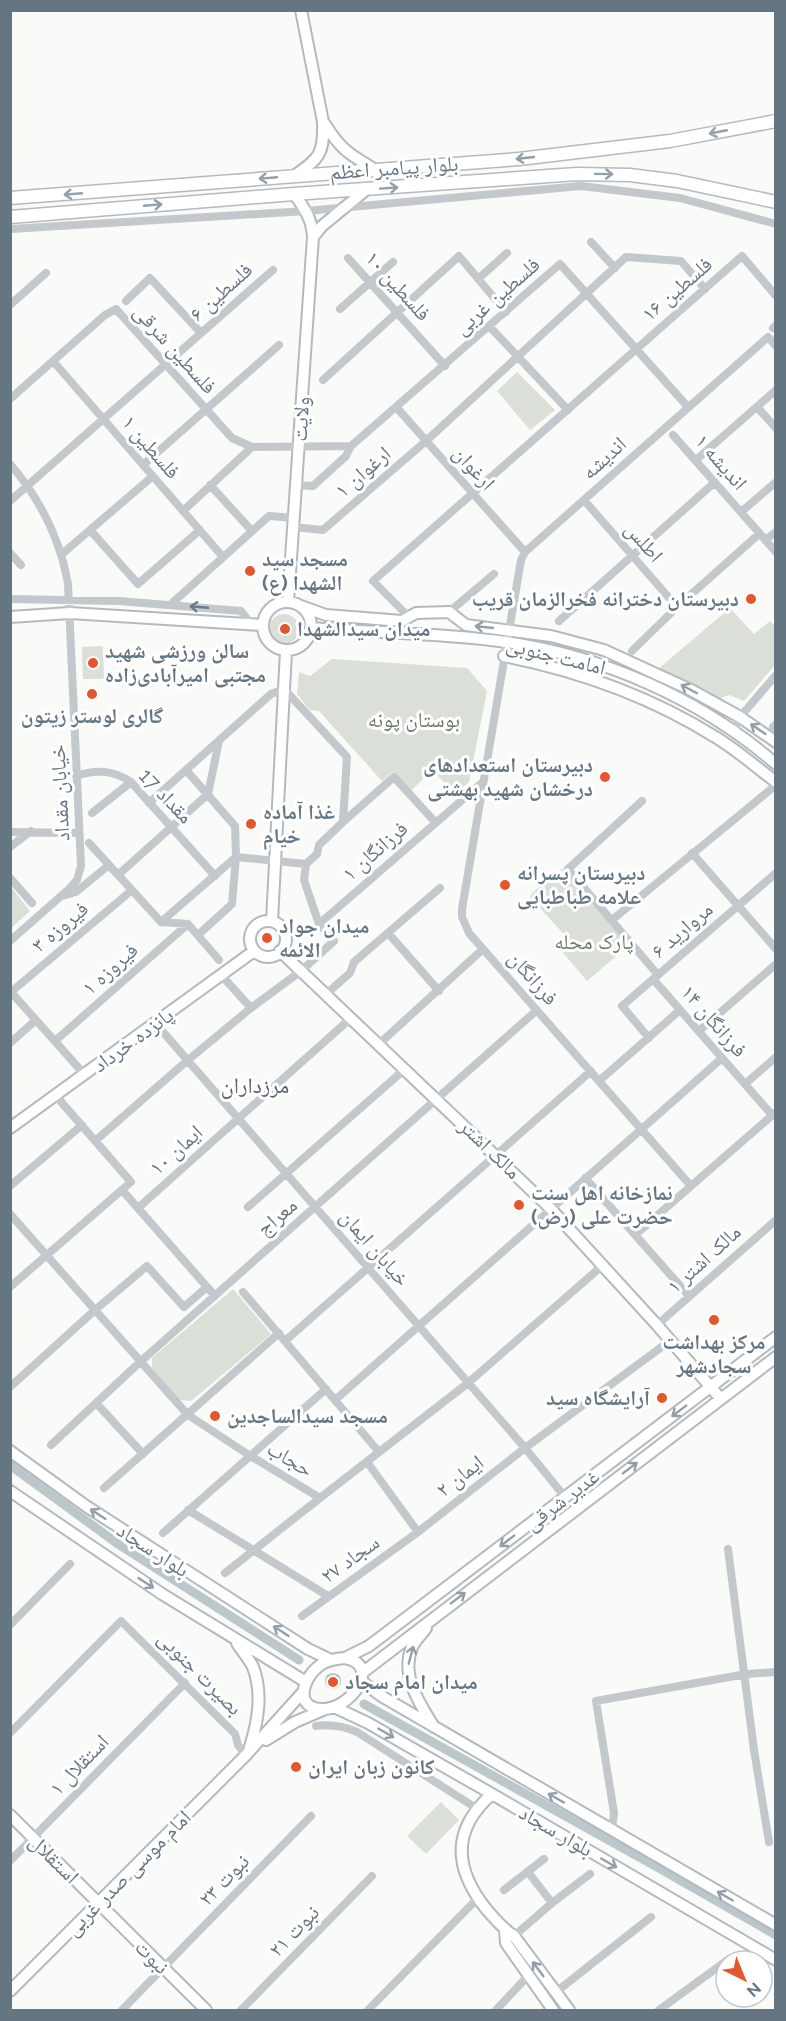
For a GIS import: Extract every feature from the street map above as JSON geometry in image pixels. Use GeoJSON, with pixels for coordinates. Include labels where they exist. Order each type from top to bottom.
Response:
{"type":"FeatureCollection","features":[{"type":"Feature","properties":{"kind":"main road","name":"بلوار پیامبر اعظم"},"geometry":{"type":"LineString","coordinates":[[10,198],[519,159],[670,141],[776,121]]}},
{"type":"Feature","properties":{"kind":"main road","name":"بلوار پیامبر اعظم"},"geometry":{"type":"LineString","coordinates":[[10,217],[577,174],[630,175],[677,181],[776,202]]}},
{"type":"Feature","properties":{"kind":"street"},"geometry":{"type":"LineString","coordinates":[[294,176],[315,161],[321,151],[324,138],[323,122],[301,10]]}},
{"type":"Feature","properties":{"kind":"street"},"geometry":{"type":"LineString","coordinates":[[323,122],[337,144],[374,169]]}},
{"type":"Feature","properties":{"kind":"street"},"geometry":{"type":"LineString","coordinates":[[10,229],[306,211],[581,186],[681,198],[776,224]]}},
{"type":"Feature","properties":{"kind":"street"},"geometry":{"type":"LineString","coordinates":[[313,237],[322,226],[367,189]]}},
{"type":"Feature","properties":{"kind":"street"},"geometry":{"type":"LineString","coordinates":[[294,194],[306,211]]}},
{"type":"Feature","properties":{"kind":"street","name":"ولایت"},"geometry":{"type":"LineString","coordinates":[[288,602],[313,237],[312,223],[306,211]]}},
{"type":"Feature","properties":{"kind":"street"},"geometry":{"type":"LineString","coordinates":[[591,242],[615,268],[626,257],[681,261],[705,289]]}},
{"type":"Feature","properties":{"kind":"street"},"geometry":{"type":"LineString","coordinates":[[478,279],[507,253]]}},
{"type":"Feature","properties":{"kind":"street"},"geometry":{"type":"LineString","coordinates":[[323,380],[459,256],[506,312]]}},
{"type":"Feature","properties":{"kind":"street","name":"فلسطین ۱۶"},"geometry":{"type":"LineString","coordinates":[[409,617],[373,581],[742,256],[776,296]]}},
{"type":"Feature","properties":{"kind":"street","name":"فلسطین ۱۰"},"geometry":{"type":"LineString","coordinates":[[348,258],[445,366]]}},
{"type":"Feature","properties":{"kind":"street"},"geometry":{"type":"LineString","coordinates":[[340,309],[393,262]]}},
{"type":"Feature","properties":{"kind":"street","name":"فلسطین غربی"},"geometry":{"type":"LineString","coordinates":[[296,485],[313,486],[346,456],[351,446],[560,264],[688,407]]}},
{"type":"Feature","properties":{"kind":"street","name":"ارغوان ۱"},"geometry":{"type":"LineString","coordinates":[[293,522],[323,530],[426,441],[615,268]]}},
{"type":"Feature","properties":{"kind":"street","name":"فلسطین ۶"},"geometry":{"type":"LineString","coordinates":[[10,501],[273,270]]}},
{"type":"Feature","properties":{"kind":"street"},"geometry":{"type":"LineString","coordinates":[[10,305],[46,273]]}},
{"type":"Feature","properties":{"kind":"street"},"geometry":{"type":"LineString","coordinates":[[126,301],[150,278],[201,333]]}},
{"type":"Feature","properties":{"kind":"street","name":"فلسطین شرقی"},"geometry":{"type":"LineString","coordinates":[[10,399],[105,315],[116,309],[232,438],[252,447],[298,448]]}},
{"type":"Feature","properties":{"kind":"street"},"geometry":{"type":"LineString","coordinates":[[490,327],[568,410]]}},
{"type":"Feature","properties":{"kind":"street","name":"اندیشه"},"geometry":{"type":"LineString","coordinates":[[525,552],[768,337],[776,346]]}},
{"type":"Feature","properties":{"kind":"street"},"geometry":{"type":"LineString","coordinates":[[143,465],[279,345]]}},
{"type":"Feature","properties":{"kind":"street","name":"فلسطین ۱"},"geometry":{"type":"LineString","coordinates":[[52,362],[223,557]]}},
{"type":"Feature","properties":{"kind":"street"},"geometry":{"type":"LineString","coordinates":[[696,460],[776,390]]}},
{"type":"Feature","properties":{"kind":"street"},"geometry":{"type":"LineString","coordinates":[[757,407],[776,428]]}},
{"type":"Feature","properties":{"kind":"street","name":"ارغوان"},"geometry":{"type":"LineString","coordinates":[[397,408],[525,552]]}},
{"type":"Feature","properties":{"kind":"street","name":"اندیشه ۱"},"geometry":{"type":"LineString","coordinates":[[673,435],[776,552]]}},
{"type":"Feature","properties":{"kind":"street"},"geometry":{"type":"LineString","coordinates":[[298,448],[351,446]]}},
{"type":"Feature","properties":{"kind":"street"},"geometry":{"type":"LineString","coordinates":[[183,511],[252,447]]}},
{"type":"Feature","properties":{"kind":"street","name":"خیابان مقداد"},"geometry":{"type":"LineString","coordinates":[[10,465],[29,485],[50,523],[62,554],[70,613],[81,866],[77,880],[10,941]]}},
{"type":"Feature","properties":{"kind":"street"},"geometry":{"type":"LineString","coordinates":[[62,554],[153,476]]}},
{"type":"Feature","properties":{"kind":"street"},"geometry":{"type":"LineString","coordinates":[[559,621],[714,482]]}},
{"type":"Feature","properties":{"kind":"street"},"geometry":{"type":"LineString","coordinates":[[741,512],[776,482]]}},
{"type":"Feature","properties":{"kind":"street"},"geometry":{"type":"LineString","coordinates":[[210,485],[252,531]]}},
{"type":"Feature","properties":{"kind":"street","name":"اطلس"},"geometry":{"type":"LineString","coordinates":[[584,500],[678,607]]}},
{"type":"Feature","properties":{"kind":"street"},"geometry":{"type":"LineString","coordinates":[[170,604],[269,516],[293,522]]}},
{"type":"Feature","properties":{"kind":"street"},"geometry":{"type":"LineString","coordinates":[[90,530],[138,584],[200,530]]}},
{"type":"Feature","properties":{"kind":"street"},"geometry":{"type":"LineString","coordinates":[[765,540],[776,532]]}},
{"type":"Feature","properties":{"kind":"street"},"geometry":{"type":"LineString","coordinates":[[632,651],[652,630],[759,534]]}},
{"type":"Feature","properties":{"kind":"street"},"geometry":{"type":"LineString","coordinates":[[507,642],[521,560],[525,552]]}},
{"type":"Feature","properties":{"kind":"street"},"geometry":{"type":"LineString","coordinates":[[12,556],[21,565]]}},
{"type":"Feature","properties":{"kind":"street"},"geometry":{"type":"LineString","coordinates":[[256,624],[269,610],[280,603],[288,602],[326,615],[402,621],[416,613],[449,612],[494,574]]}},
{"type":"Feature","properties":{"kind":"street"},"geometry":{"type":"LineString","coordinates":[[10,599],[69,599],[170,604],[240,611],[256,624],[266,640],[278,649],[286,651],[302,645],[311,628],[309,617],[301,606]]}},
{"type":"Feature","properties":{"kind":"street"},"geometry":{"type":"LineString","coordinates":[[449,612],[466,625],[550,636],[604,650],[653,671],[740,717],[776,742]]}},
{"type":"Feature","properties":{"kind":"street"},"geometry":{"type":"LineString","coordinates":[[10,617],[70,613],[256,624]]}},
{"type":"Feature","properties":{"kind":"street","name":"امامت جنوبی"},"geometry":{"type":"LineString","coordinates":[[311,628],[507,642],[598,664],[637,679],[685,702],[734,731],[776,764]]}},
{"type":"Feature","properties":{"kind":"street","name":"فرزانگان"},"geometry":{"type":"LineString","coordinates":[[507,642],[462,909],[465,925],[483,950],[691,1186]]}},
{"type":"Feature","properties":{"kind":"street"},"geometry":{"type":"LineString","coordinates":[[272,921],[286,651]]}},
{"type":"Feature","properties":{"kind":"street"},"geometry":{"type":"LineString","coordinates":[[504,656],[537,662],[628,691],[678,715],[734,750],[776,784],[612,920]]}},
{"type":"Feature","properties":{"kind":"street"},"geometry":{"type":"LineString","coordinates":[[734,731],[740,717],[776,675]]}},
{"type":"Feature","properties":{"kind":"street"},"geometry":{"type":"LineString","coordinates":[[149,803],[271,694],[284,690]]}},
{"type":"Feature","properties":{"kind":"street"},"geometry":{"type":"LineString","coordinates":[[284,690],[347,757],[343,822]]}},
{"type":"Feature","properties":{"kind":"street"},"geometry":{"type":"LineString","coordinates":[[734,750],[745,739]]}},
{"type":"Feature","properties":{"kind":"street"},"geometry":{"type":"LineString","coordinates":[[118,875],[208,794],[219,741]]}},
{"type":"Feature","properties":{"kind":"street"},"geometry":{"type":"LineString","coordinates":[[186,770],[235,826],[236,857],[232,904],[198,936]]}},
{"type":"Feature","properties":{"kind":"street","name":"مقداد 17"},"geometry":{"type":"LineString","coordinates":[[76,776],[88,772],[104,771],[121,775],[131,782],[215,876]]}},
{"type":"Feature","properties":{"kind":"street"},"geometry":{"type":"LineString","coordinates":[[95,1141],[188,1060],[251,1008],[301,971],[334,941],[319,924],[304,880],[306,864],[317,854],[319,845],[343,822],[394,777],[435,822]]}},
{"type":"Feature","properties":{"kind":"street"},"geometry":{"type":"LineString","coordinates":[[92,813],[131,782]]}},
{"type":"Feature","properties":{"kind":"street","name":"فرزانگان ۱"},"geometry":{"type":"LineString","coordinates":[[319,924],[483,782]]}},
{"type":"Feature","properties":{"kind":"street","name":"فرزانگان ۱۴"},"geometry":{"type":"LineString","coordinates":[[642,801],[568,869],[612,920],[680,1010],[745,1084],[774,1113]]}},
{"type":"Feature","properties":{"kind":"street"},"geometry":{"type":"LineString","coordinates":[[10,847],[31,831]]}},
{"type":"Feature","properties":{"kind":"street"},"geometry":{"type":"LineString","coordinates":[[10,832],[79,833]]}},
{"type":"Feature","properties":{"kind":"street"},"geometry":{"type":"LineString","coordinates":[[89,843],[161,922],[188,924],[219,960]]}},
{"type":"Feature","properties":{"kind":"street"},"geometry":{"type":"LineString","coordinates":[[692,853],[776,950]]}},
{"type":"Feature","properties":{"kind":"street"},"geometry":{"type":"LineString","coordinates":[[161,922],[236,857],[306,864]]}},
{"type":"Feature","properties":{"kind":"street"},"geometry":{"type":"LineString","coordinates":[[61,896],[76,892],[109,865]]}},
{"type":"Feature","properties":{"kind":"street","name":"مروارید ۶"},"geometry":{"type":"LineString","coordinates":[[649,1038],[622,1006],[776,873]]}},
{"type":"Feature","properties":{"kind":"street"},"geometry":{"type":"LineString","coordinates":[[10,878],[32,903]]}},
{"type":"Feature","properties":{"kind":"street"},"geometry":{"type":"LineString","coordinates":[[326,994],[350,973],[354,962],[440,888]]}},
{"type":"Feature","properties":{"kind":"street","name":"فیروزه ۳"},"geometry":{"type":"LineString","coordinates":[[11,991],[132,890]]}},
{"type":"Feature","properties":{"kind":"street"},"geometry":{"type":"LineString","coordinates":[[272,921],[280,926],[285,935],[284,945],[280,951],[266,957],[254,951],[250,941],[252,930],[261,922],[272,921]]}},
{"type":"Feature","properties":{"kind":"street","name":"فیروزه ۱"},"geometry":{"type":"LineString","coordinates":[[55,1041],[188,924]]}},
{"type":"Feature","properties":{"kind":"street"},"geometry":{"type":"LineString","coordinates":[[388,933],[439,991]]}},
{"type":"Feature","properties":{"kind":"street"},"geometry":{"type":"LineString","coordinates":[[379,1044],[483,950]]}},
{"type":"Feature","properties":{"kind":"street","name":"پانزده خرداد"},"geometry":{"type":"LineString","coordinates":[[10,1128],[254,951]]}},
{"type":"Feature","properties":{"kind":"street","name":"مالک اشتر"},"geometry":{"type":"LineString","coordinates":[[280,951],[496,1154],[551,1209],[671,1340],[721,1399]]}},
{"type":"Feature","properties":{"kind":"street"},"geometry":{"type":"LineString","coordinates":[[699,1031],[776,964]]}},
{"type":"Feature","properties":{"kind":"street"},"geometry":{"type":"LineString","coordinates":[[222,976],[251,1008]]}},
{"type":"Feature","properties":{"kind":"street"},"geometry":{"type":"LineString","coordinates":[[11,991],[85,1075]]}},
{"type":"Feature","properties":{"kind":"street","name":"معراج"},"geometry":{"type":"LineString","coordinates":[[51,1445],[140,1362],[537,1010]]}},
{"type":"Feature","properties":{"kind":"street"},"geometry":{"type":"LineString","coordinates":[[599,1081],[680,1010]]}},
{"type":"Feature","properties":{"kind":"street","name":"ایمان ۱۰"},"geometry":{"type":"LineString","coordinates":[[138,1208],[351,1018]]}},
{"type":"Feature","properties":{"kind":"street"},"geometry":{"type":"LineString","coordinates":[[10,1042],[36,1020]]}},
{"type":"Feature","properties":{"kind":"street","name":"خیابان ایمان"},"geometry":{"type":"LineString","coordinates":[[156,1024],[565,1497]]}},
{"type":"Feature","properties":{"kind":"street"},"geometry":{"type":"LineString","coordinates":[[745,1084],[776,1057]]}},
{"type":"Feature","properties":{"kind":"street"},"geometry":{"type":"LineString","coordinates":[[335,1400],[722,1058]]}},
{"type":"Feature","properties":{"kind":"street"},"geometry":{"type":"LineString","coordinates":[[248,1207],[405,1069]]}},
{"type":"Feature","properties":{"kind":"street"},"geometry":{"type":"LineString","coordinates":[[285,1341],[591,1071]]}},
{"type":"Feature","properties":{"kind":"street"},"geometry":{"type":"LineString","coordinates":[[10,1287],[131,1182],[56,1096]]}},
{"type":"Feature","properties":{"kind":"street"},"geometry":{"type":"LineString","coordinates":[[635,1235],[774,1113]]}},
{"type":"Feature","properties":{"kind":"street"},"geometry":{"type":"LineString","coordinates":[[10,1186],[82,1125]]}},
{"type":"Feature","properties":{"kind":"street"},"geometry":{"type":"LineString","coordinates":[[585,1178],[689,1296]]}},
{"type":"Feature","properties":{"kind":"street"},"geometry":{"type":"LineString","coordinates":[[122,1190],[215,1296]]}},
{"type":"Feature","properties":{"kind":"street","name":"حجاب"},"geometry":{"type":"LineString","coordinates":[[10,1214],[188,1415],[321,1498],[468,1383],[603,1265]]}},
{"type":"Feature","properties":{"kind":"street","name":"مالک اشتر ۱"},"geometry":{"type":"LineString","coordinates":[[657,1325],[776,1220]]}},
{"type":"Feature","properties":{"kind":"street"},"geometry":{"type":"LineString","coordinates":[[10,1387],[147,1266],[184,1307],[207,1287]]}},
{"type":"Feature","properties":{"kind":"street"},"geometry":{"type":"LineString","coordinates":[[243,1292],[379,1452]]}},
{"type":"Feature","properties":{"kind":"street"},"geometry":{"type":"LineString","coordinates":[[104,1488],[279,1333]]}},
{"type":"Feature","properties":{"kind":"street","name":"غدیر شرقی"},"geometry":{"type":"LineString","coordinates":[[345,1658],[369,1646],[776,1337]]}},
{"type":"Feature","properties":{"kind":"street","name":"ایمان ۲"},"geometry":{"type":"LineString","coordinates":[[418,1532],[525,1448],[671,1340]]}},
{"type":"Feature","properties":{"kind":"street","name":"غدیر شرقی"},"geometry":{"type":"LineString","coordinates":[[361,1677],[434,1617],[776,1357]]}},
{"type":"Feature","properties":{"kind":"street"},"geometry":{"type":"LineString","coordinates":[[163,1533],[326,1389]]}},
{"type":"Feature","properties":{"kind":"street"},"geometry":{"type":"LineString","coordinates":[[97,1404],[143,1454]]}},
{"type":"Feature","properties":{"kind":"street","name":"بلوار سجاد"},"geometry":{"type":"LineString","coordinates":[[10,1451],[139,1541],[308,1649],[331,1660]]}},
{"type":"Feature","properties":{"kind":"street"},"geometry":{"type":"LineString","coordinates":[[367,1462],[418,1532]]}},
{"type":"Feature","properties":{"kind":"street","name":"بلوار سجاد"},"geometry":{"type":"LineString","coordinates":[[10,1491],[98,1552],[236,1640],[304,1687]]}},
{"type":"Feature","properties":{"kind":"street"},"geometry":{"type":"LineString","coordinates":[[225,1573],[321,1498]]}},
{"type":"Feature","properties":{"kind":"street"},"geometry":{"type":"LineString","coordinates":[[188,1510],[328,1596]]}},
{"type":"Feature","properties":{"kind":"street","name":"سجاد ۲۷"},"geometry":{"type":"LineString","coordinates":[[302,1616],[418,1532]]}},
{"type":"Feature","properties":{"kind":"street"},"geometry":{"type":"LineString","coordinates":[[728,1549],[736,1622],[746,1674],[754,1750],[769,1842]]}},
{"type":"Feature","properties":{"kind":"street"},"geometry":{"type":"LineString","coordinates":[[10,1625],[70,1564]]}},
{"type":"Feature","properties":{"kind":"street"},"geometry":{"type":"LineString","coordinates":[[434,1617],[412,1647],[408,1668],[416,1697],[434,1727]]}},
{"type":"Feature","properties":{"kind":"street","name":"بصیرت جنوبی"},"geometry":{"type":"LineString","coordinates":[[10,1733],[122,1621],[235,1734],[238,1745],[248,1753]]}},
{"type":"Feature","properties":{"kind":"street"},"geometry":{"type":"LineString","coordinates":[[236,1640],[252,1667],[258,1690],[259,1710],[256,1729],[248,1753]]}},
{"type":"Feature","properties":{"kind":"street"},"geometry":{"type":"LineString","coordinates":[[345,1658],[359,1665],[361,1677],[354,1694],[345,1702],[295,1722],[248,1753],[320,1665],[331,1660],[345,1658]]}},
{"type":"Feature","properties":{"kind":"street"},"geometry":{"type":"LineString","coordinates":[[612,1829],[614,1813],[596,1701],[746,1674],[776,1672]]}},
{"type":"Feature","properties":{"kind":"street","name":"بلوار سجاد"},"geometry":{"type":"LineString","coordinates":[[361,1677],[382,1697],[776,1925]]}},
{"type":"Feature","properties":{"kind":"street","name":"استقلال ۱"},"geometry":{"type":"LineString","coordinates":[[10,1861],[184,1683]]}},
{"type":"Feature","properties":{"kind":"street"},"geometry":{"type":"LineString","coordinates":[[304,1687],[305,1702],[312,1707],[331,1708]]}},
{"type":"Feature","properties":{"kind":"street","name":"بلوار سجاد"},"geometry":{"type":"LineString","coordinates":[[331,1708],[368,1723],[776,1960]]}},
{"type":"Feature","properties":{"kind":"street"},"geometry":{"type":"LineString","coordinates":[[316,1726],[327,1724],[357,1732],[476,1808]]}},
{"type":"Feature","properties":{"kind":"street","name":"امام موسی صدر غربی"},"geometry":{"type":"LineString","coordinates":[[10,1991],[248,1753]]}},
{"type":"Feature","properties":{"kind":"street"},"geometry":{"type":"LineString","coordinates":[[492,1794],[476,1808],[466,1829],[462,1849],[469,1882],[478,1898],[509,1933],[569,2010]]}},
{"type":"Feature","properties":{"kind":"street","name":"استقلال"},"geometry":{"type":"LineString","coordinates":[[10,1815],[98,1903]]}},
{"type":"Feature","properties":{"kind":"street","name":"نبوت ۲۳"},"geometry":{"type":"LineString","coordinates":[[122,2010],[311,1816]]}},
{"type":"Feature","properties":{"kind":"street"},"geometry":{"type":"LineString","coordinates":[[504,1890],[544,1859]]}},
{"type":"Feature","properties":{"kind":"street"},"geometry":{"type":"LineString","coordinates":[[528,1872],[552,1903]]}},
{"type":"Feature","properties":{"kind":"street"},"geometry":{"type":"LineString","coordinates":[[553,2010],[506,1943],[509,1933],[590,1874]]}},
{"type":"Feature","properties":{"kind":"street","name":"نبوت ۲۱"},"geometry":{"type":"LineString","coordinates":[[241,2010],[372,1876]]}},
{"type":"Feature","properties":{"kind":"street"},"geometry":{"type":"LineString","coordinates":[[368,2010],[478,1898]]}},
{"type":"Feature","properties":{"kind":"street","name":"نبوت"},"geometry":{"type":"LineString","coordinates":[[98,1903],[206,2010]]}},
{"type":"Feature","properties":{"kind":"street"},"geometry":{"type":"LineString","coordinates":[[556,1992],[651,1917]]}},
{"type":"Feature","properties":{"kind":"street"},"geometry":{"type":"LineString","coordinates":[[659,2010],[714,1970]]}},
{"type":"Feature","properties":{"kind":"street"},"geometry":{"type":"LineString","coordinates":[[496,2010],[528,1976]]}},
{"type":"Feature","properties":{"kind":"green space"},"geometry":{"type":"Polygon","coordinates":[[[517,372],[555,410],[530,430],[497,391],[517,372]]]}},
{"type":"Feature","properties":{"kind":"green space"},"geometry":{"type":"Polygon","coordinates":[[[730,608],[754,634],[770,621],[775,626],[775,665],[744,701],[729,695],[715,700],[657,670],[730,608]]]}},
{"type":"Feature","properties":{"kind":"green space"},"geometry":{"type":"Polygon","coordinates":[[[284,614],[295,618],[299,629],[295,640],[284,644],[273,640],[269,629],[273,618],[284,614]]]}},
{"type":"Feature","properties":{"kind":"green space","name":"سالن ورزشی شهید مجتبی امیرآبادی‌زاده"},"geometry":{"type":"Polygon","coordinates":[[[103,646],[104,679],[83,679],[82,647],[103,646]]]}},
{"type":"Feature","properties":{"kind":"green space","name":"بوستان پونه"},"geometry":{"type":"Polygon","coordinates":[[[332,659],[467,668],[487,691],[469,782],[455,794],[436,774],[428,774],[411,791],[393,772],[382,781],[319,711],[310,710],[297,694],[299,672],[310,676],[332,659]]]}},
{"type":"Feature","properties":{"kind":"green space","name":"پارک محله"},"geometry":{"type":"Polygon","coordinates":[[[562,869],[629,945],[587,981],[560,949],[570,941],[530,897],[562,869]]]}},
{"type":"Feature","properties":{"kind":"green space"},"geometry":{"type":"Polygon","coordinates":[[[11,887],[30,911],[10,928],[11,887]]]}},
{"type":"Feature","properties":{"kind":"green space"},"geometry":{"type":"Polygon","coordinates":[[[233,1289],[271,1334],[191,1401],[179,1400],[152,1368],[152,1358],[233,1289]]]}},
{"type":"Feature","properties":{"kind":"green space"},"geometry":{"type":"Polygon","coordinates":[[[441,1802],[459,1820],[426,1854],[407,1836],[441,1802]]]}},
{"type":"Feature","properties":{"kind":"shaded area"},"geometry":{"type":"Polygon","coordinates":[[[333,1673],[339,1675],[341,1681],[339,1687],[333,1689],[327,1687],[325,1681],[327,1675],[333,1673]]]}},
{"type":"Feature","properties":{"kind":"waterway"},"geometry":{"type":"LineString","coordinates":[[10,1465],[118,1544],[299,1660]]}},
{"type":"Feature","properties":{"kind":"waterway"},"geometry":{"type":"LineString","coordinates":[[364,1704],[776,1935]]}},
{"type":"Feature","properties":{"kind":"place","name":"مسجد سید الشهدا (ع)"},"geometry":{"type":"Point","coordinates":[250,571]}},
{"type":"Feature","properties":{"kind":"place","name":"دبیرستان دخترانه فخرالزمان قریب"},"geometry":{"type":"Point","coordinates":[751,599]}},
{"type":"Feature","properties":{"kind":"place","name":"میدان سیدالشهدا"},"geometry":{"type":"Point","coordinates":[285,629]}},
{"type":"Feature","properties":{"kind":"place","name":"سالن ورزشی شهید مجتبی امیرآبادی‌زاده"},"geometry":{"type":"Point","coordinates":[93,663]}},
{"type":"Feature","properties":{"kind":"place","name":"گالری لوستر زیتون"},"geometry":{"type":"Point","coordinates":[92,694]}},
{"type":"Feature","properties":{"kind":"place","name":"دبیرستان استعدادهای درخشان شهید بهشتی"},"geometry":{"type":"Point","coordinates":[605,777]}},
{"type":"Feature","properties":{"kind":"place","name":"غذا آماده خیام"},"geometry":{"type":"Point","coordinates":[251,824]}},
{"type":"Feature","properties":{"kind":"place","name":"دبیرستان پسرانه علامه طباطبایی"},"geometry":{"type":"Point","coordinates":[505,885]}},
{"type":"Feature","properties":{"kind":"place","name":"میدان جواد الائمه"},"geometry":{"type":"Point","coordinates":[267,938]}},
{"type":"Feature","properties":{"kind":"place","name":"نمازخانه اهل سنت حضرت علی (رض)"},"geometry":{"type":"Point","coordinates":[519,1205]}},
{"type":"Feature","properties":{"kind":"place","name":"مرکز بهداشت سجادشهر"},"geometry":{"type":"Point","coordinates":[714,1320]}},
{"type":"Feature","properties":{"kind":"place","name":"آرایشگاه سید"},"geometry":{"type":"Point","coordinates":[662,1398]}},
{"type":"Feature","properties":{"kind":"place","name":"مسجد سیدالساجدین"},"geometry":{"type":"Point","coordinates":[215,1416]}},
{"type":"Feature","properties":{"kind":"place","name":"میدان امام سجاد"},"geometry":{"type":"Point","coordinates":[333,1682]}},
{"type":"Feature","properties":{"kind":"place","name":"کانون زبان ایران"},"geometry":{"type":"Point","coordinates":[296,1767]}},
{"type":"Feature","properties":{"kind":"district","name":"مرزداران"},"geometry":{"type":"Point","coordinates":[255,1085]}}]}
